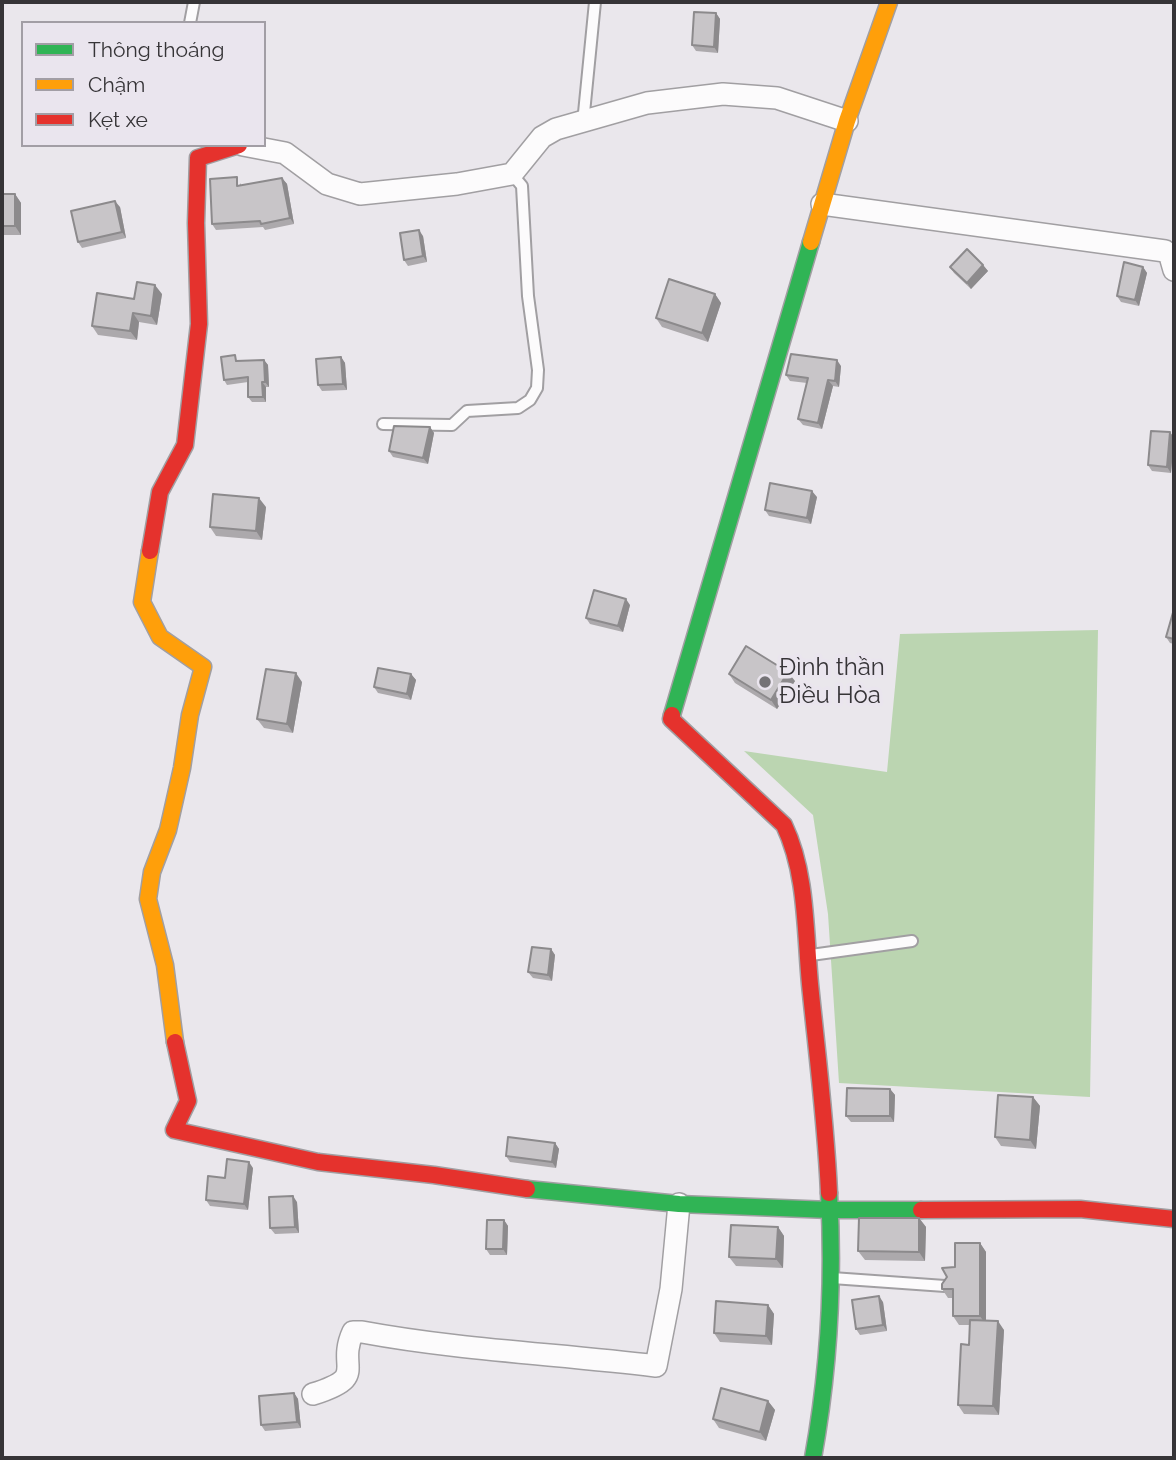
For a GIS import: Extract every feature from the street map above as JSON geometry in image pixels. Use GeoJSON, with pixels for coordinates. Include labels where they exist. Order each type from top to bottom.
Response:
{"type":"FeatureCollection","features":[{"type":"Feature","properties":{"kind":"street"},"geometry":{"type":"LineString","coordinates":[[813,1458],[824,1407],[829,1335],[831,1210],[808,955],[791,835],[784,825],[671,719],[846,121],[889,2]]}},
{"type":"Feature","properties":{"kind":"street"},"geometry":{"type":"LineString","coordinates":[[252,147],[285,153],[327,184],[359,194],[457,184],[512,174],[542,137],[556,130],[647,103],[723,94],[777,98],[846,121]]}},
{"type":"Feature","properties":{"kind":"street"},"geometry":{"type":"LineString","coordinates":[[228,147],[197,152],[199,324],[185,445],[160,492],[142,601],[160,637],[203,667],[190,715],[168,830],[152,872],[148,899],[164,965],[173,1031],[188,1101],[174,1130],[318,1162],[434,1175],[505,1187],[679,1204],[831,1210],[1080,1209],[1174,1219]]}},
{"type":"Feature","properties":{"kind":"street"},"geometry":{"type":"LineString","coordinates":[[822,204],[1165,251],[1170,256],[1174,270]]}},
{"type":"Feature","properties":{"kind":"street"},"geometry":{"type":"LineString","coordinates":[[313,1394],[333,1388],[344,1381],[348,1372],[350,1338],[353,1332],[421,1343],[559,1354],[656,1366],[671,1289],[679,1204]]}},
{"type":"Feature","properties":{"kind":"lane"},"geometry":{"type":"LineString","coordinates":[[190,21],[194,2]]}},
{"type":"Feature","properties":{"kind":"lane"},"geometry":{"type":"LineString","coordinates":[[583,123],[595,2]]}},
{"type":"Feature","properties":{"kind":"lane"},"geometry":{"type":"LineString","coordinates":[[383,424],[452,425],[467,411],[518,408],[526,404],[534,394],[538,370],[528,296],[522,186],[512,174]]}},
{"type":"Feature","properties":{"kind":"lane"},"geometry":{"type":"LineString","coordinates":[[808,955],[912,941]]}},
{"type":"Feature","properties":{"kind":"lane"},"geometry":{"type":"LineString","coordinates":[[830,1278],[944,1286]]}},
{"type":"Feature","properties":{"kind":"green space"},"geometry":{"type":"Polygon","coordinates":[[[1098,630],[1090,1097],[839,1083],[828,914],[813,815],[744,751],[887,772],[900,634],[1098,630]]]}},
{"type":"Feature","properties":{"kind":"building"},"geometry":{"type":"Polygon","coordinates":[[[694,12],[716,13],[714,47],[692,45],[694,12]]]}},
{"type":"Feature","properties":{"kind":"building"},"geometry":{"type":"Polygon","coordinates":[[[237,177],[237,186],[282,178],[290,218],[261,224],[260,221],[212,224],[210,179],[237,177]]]}},
{"type":"Feature","properties":{"kind":"building"},"geometry":{"type":"Polygon","coordinates":[[[2,194],[15,194],[15,226],[2,226],[2,194]]]}},
{"type":"Feature","properties":{"kind":"building"},"geometry":{"type":"Polygon","coordinates":[[[115,201],[122,232],[78,242],[71,211],[115,201]]]}},
{"type":"Feature","properties":{"kind":"building"},"geometry":{"type":"Polygon","coordinates":[[[419,230],[423,256],[404,260],[400,233],[419,230]]]}},
{"type":"Feature","properties":{"kind":"building"},"geometry":{"type":"Polygon","coordinates":[[[967,249],[983,265],[967,283],[950,267],[967,249]]]}},
{"type":"Feature","properties":{"kind":"building"},"geometry":{"type":"Polygon","coordinates":[[[1124,262],[1143,267],[1135,300],[1117,296],[1124,262]]]}},
{"type":"Feature","properties":{"kind":"building"},"geometry":{"type":"Polygon","coordinates":[[[669,279],[715,294],[702,333],[656,318],[669,279]]]}},
{"type":"Feature","properties":{"kind":"building"},"geometry":{"type":"Polygon","coordinates":[[[137,282],[155,285],[151,316],[133,313],[130,331],[92,326],[97,293],[134,299],[137,282]]]}},
{"type":"Feature","properties":{"kind":"building"},"geometry":{"type":"Polygon","coordinates":[[[791,354],[837,360],[835,381],[828,380],[818,423],[798,419],[808,378],[786,375],[791,354]]]}},
{"type":"Feature","properties":{"kind":"building"},"geometry":{"type":"Polygon","coordinates":[[[235,355],[236,361],[264,360],[263,397],[248,397],[248,377],[224,380],[221,357],[235,355]]]}},
{"type":"Feature","properties":{"kind":"building"},"geometry":{"type":"Polygon","coordinates":[[[341,357],[343,384],[318,385],[316,359],[341,357]]]}},
{"type":"Feature","properties":{"kind":"building"},"geometry":{"type":"Polygon","coordinates":[[[394,426],[430,427],[423,458],[389,451],[394,426]]]}},
{"type":"Feature","properties":{"kind":"building"},"geometry":{"type":"Polygon","coordinates":[[[1151,431],[1170,432],[1167,467],[1148,465],[1151,431]]]}},
{"type":"Feature","properties":{"kind":"building"},"geometry":{"type":"Polygon","coordinates":[[[770,483],[812,491],[807,518],[765,510],[770,483]]]}},
{"type":"Feature","properties":{"kind":"building"},"geometry":{"type":"Polygon","coordinates":[[[213,494],[259,498],[256,531],[210,527],[213,494]]]}},
{"type":"Feature","properties":{"kind":"building"},"geometry":{"type":"Polygon","coordinates":[[[594,590],[626,599],[618,626],[586,618],[594,590]]]}},
{"type":"Feature","properties":{"kind":"building"},"geometry":{"type":"Polygon","coordinates":[[[1174,609],[1174,639],[1166,637],[1174,609]]]}},
{"type":"Feature","properties":{"kind":"building","name":"Đình thần Điều Hòa"},"geometry":{"type":"Polygon","coordinates":[[[746,646],[788,672],[771,700],[729,674],[746,646]]]}},
{"type":"Feature","properties":{"kind":"building"},"geometry":{"type":"Polygon","coordinates":[[[378,668],[411,674],[407,694],[374,687],[378,668]]]}},
{"type":"Feature","properties":{"kind":"building"},"geometry":{"type":"Polygon","coordinates":[[[266,669],[296,673],[287,724],[257,719],[266,669]]]}},
{"type":"Feature","properties":{"kind":"building"},"geometry":{"type":"Polygon","coordinates":[[[532,947],[551,949],[548,975],[528,972],[532,947]]]}},
{"type":"Feature","properties":{"kind":"building"},"geometry":{"type":"Polygon","coordinates":[[[847,1088],[890,1089],[890,1116],[846,1116],[847,1088]]]}},
{"type":"Feature","properties":{"kind":"building"},"geometry":{"type":"Polygon","coordinates":[[[998,1095],[1033,1097],[1030,1140],[995,1137],[998,1095]]]}},
{"type":"Feature","properties":{"kind":"building"},"geometry":{"type":"Polygon","coordinates":[[[508,1137],[555,1143],[552,1162],[506,1156],[508,1137]]]}},
{"type":"Feature","properties":{"kind":"building"},"geometry":{"type":"Polygon","coordinates":[[[227,1159],[249,1162],[244,1204],[206,1200],[208,1176],[225,1178],[227,1159]]]}},
{"type":"Feature","properties":{"kind":"building"},"geometry":{"type":"Polygon","coordinates":[[[293,1196],[295,1227],[270,1228],[269,1197],[293,1196]]]}},
{"type":"Feature","properties":{"kind":"building"},"geometry":{"type":"Polygon","coordinates":[[[859,1218],[919,1218],[919,1252],[858,1251],[859,1218]]]}},
{"type":"Feature","properties":{"kind":"building"},"geometry":{"type":"Polygon","coordinates":[[[487,1220],[504,1220],[503,1249],[486,1249],[487,1220]]]}},
{"type":"Feature","properties":{"kind":"building"},"geometry":{"type":"Polygon","coordinates":[[[731,1225],[778,1227],[776,1259],[729,1257],[731,1225]]]}},
{"type":"Feature","properties":{"kind":"building"},"geometry":{"type":"Polygon","coordinates":[[[955,1243],[980,1243],[980,1316],[953,1316],[953,1289],[942,1289],[947,1277],[942,1268],[955,1267],[955,1243]]]}},
{"type":"Feature","properties":{"kind":"building"},"geometry":{"type":"Polygon","coordinates":[[[879,1296],[883,1325],[856,1329],[852,1300],[879,1296]]]}},
{"type":"Feature","properties":{"kind":"building"},"geometry":{"type":"Polygon","coordinates":[[[716,1301],[768,1305],[766,1336],[714,1333],[716,1301]]]}},
{"type":"Feature","properties":{"kind":"building"},"geometry":{"type":"Polygon","coordinates":[[[970,1320],[998,1321],[993,1406],[958,1405],[961,1344],[969,1345],[970,1320]]]}},
{"type":"Feature","properties":{"kind":"building"},"geometry":{"type":"Polygon","coordinates":[[[721,1388],[768,1401],[760,1432],[713,1419],[721,1388]]]}},
{"type":"Feature","properties":{"kind":"building"},"geometry":{"type":"Polygon","coordinates":[[[294,1393],[297,1422],[261,1425],[259,1396],[294,1393]]]}},
{"type":"Feature","properties":{"kind":"traffic: fast"},"geometry":{"type":"LineString","coordinates":[[672,715],[811,242]]}},
{"type":"Feature","properties":{"kind":"traffic: fast"},"geometry":{"type":"LineString","coordinates":[[527,1189],[679,1204],[830,1210],[921,1210]]}},
{"type":"Feature","properties":{"kind":"traffic: fast"},"geometry":{"type":"LineString","coordinates":[[813,1458],[829,1326],[829,1193]]}},
{"type":"Feature","properties":{"kind":"traffic: slow"},"geometry":{"type":"LineString","coordinates":[[811,242],[847,121],[889,2]]}},
{"type":"Feature","properties":{"kind":"traffic: slow"},"geometry":{"type":"LineString","coordinates":[[150,551],[142,602],[160,637],[203,667],[190,715],[182,768],[168,830],[152,872],[148,899],[165,965],[175,1042]]}},
{"type":"Feature","properties":{"kind":"traffic: jam"},"geometry":{"type":"LineString","coordinates":[[150,551],[160,492],[185,445],[199,324],[196,223],[198,158],[233,147]]}},
{"type":"Feature","properties":{"kind":"traffic: jam"},"geometry":{"type":"LineString","coordinates":[[672,715],[671,719],[784,825],[792,843],[804,903],[829,1193]]}},
{"type":"Feature","properties":{"kind":"traffic: jam"},"geometry":{"type":"LineString","coordinates":[[175,1042],[188,1101],[174,1130],[318,1162],[527,1189]]}},
{"type":"Feature","properties":{"kind":"traffic: jam"},"geometry":{"type":"LineString","coordinates":[[921,1210],[1080,1209],[1174,1219]]}},
{"type":"Feature","properties":{"kind":"place","name":"Đình thần Điều Hòa"},"geometry":{"type":"Point","coordinates":[765,682]}}]}
